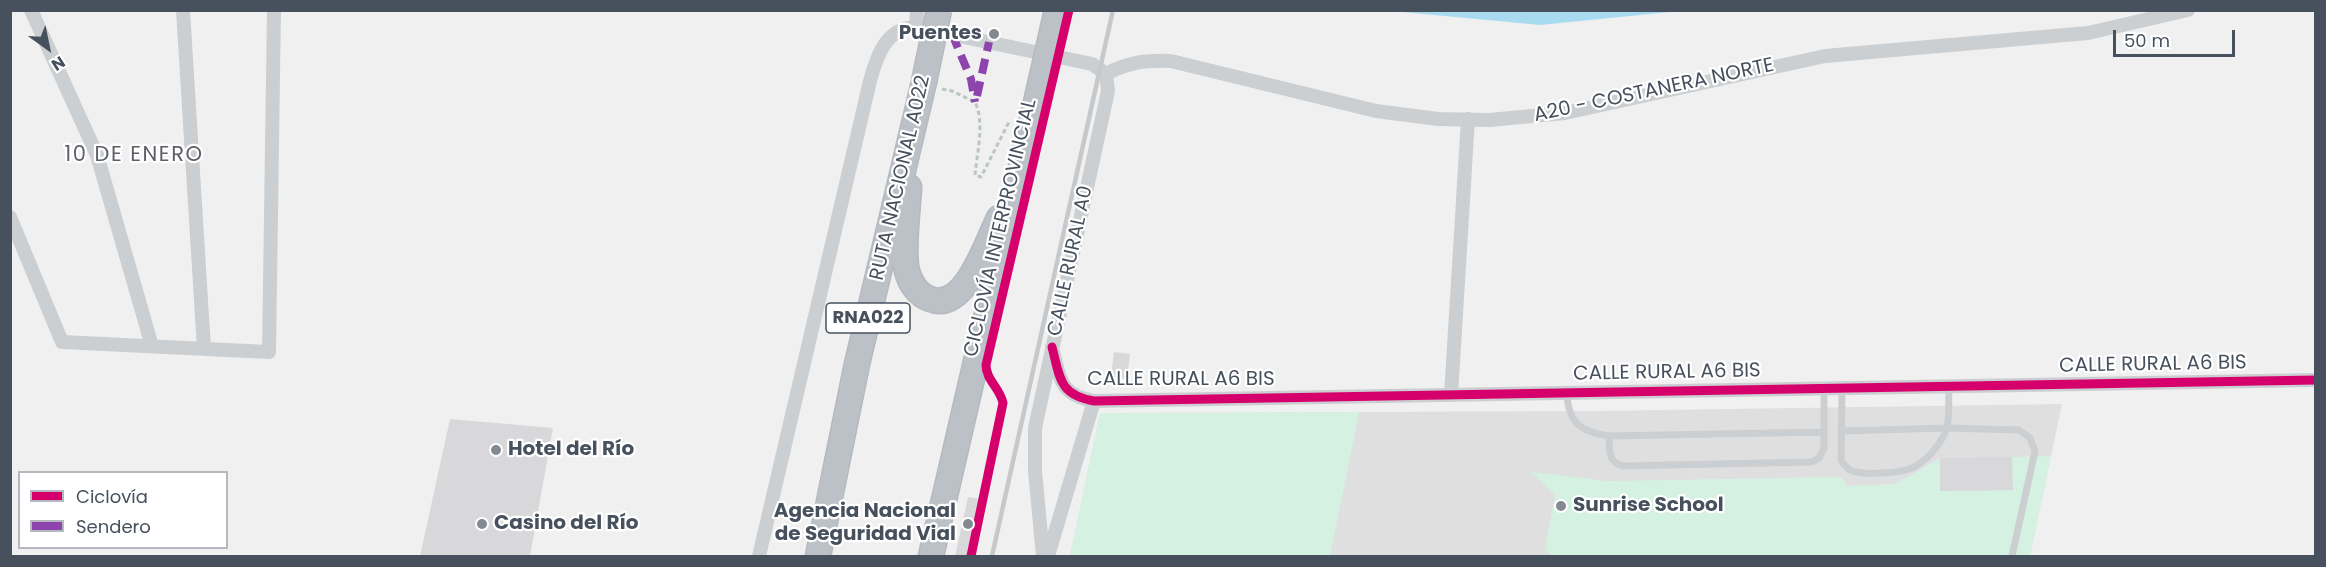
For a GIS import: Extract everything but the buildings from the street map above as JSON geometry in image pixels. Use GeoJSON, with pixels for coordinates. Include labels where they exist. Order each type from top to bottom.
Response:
{"type":"FeatureCollection","features":[{"type":"Feature","properties":{"kind":"highway","name":"RUTA NACIONAL A022"},"geometry":{"type":"LineString","coordinates":[[818,556],[857,364],[939,10]]}},
{"type":"Feature","properties":{"kind":"highway"},"geometry":{"type":"LineString","coordinates":[[931,556],[1057,10]]}},
{"type":"Feature","properties":{"kind":"highway"},"geometry":{"type":"LineString","coordinates":[[911,131],[907,272],[915,288],[929,299],[946,301],[961,291],[967,283],[1018,179]]}},
{"type":"Feature","properties":{"kind":"street"},"geometry":{"type":"LineString","coordinates":[[31,10],[98,155],[152,346]]}},
{"type":"Feature","properties":{"kind":"street"},"geometry":{"type":"LineString","coordinates":[[183,10],[204,349]]}},
{"type":"Feature","properties":{"kind":"street"},"geometry":{"type":"LineString","coordinates":[[10,217],[62,342],[269,352],[274,10]]}},
{"type":"Feature","properties":{"kind":"street"},"geometry":{"type":"LineString","coordinates":[[916,27],[917,10]]}},
{"type":"Feature","properties":{"kind":"street","name":"A20 - COSTANERA NORTE"},"geometry":{"type":"LineString","coordinates":[[1106,74],[1137,61],[1171,61],[1365,109],[1428,118],[1528,118],[1565,114],[1825,56],[2088,33],[2188,10]]}},
{"type":"Feature","properties":{"kind":"street"},"geometry":{"type":"LineString","coordinates":[[759,556],[874,65],[881,50],[892,35],[906,27],[916,27],[1092,64],[1106,74]]}},
{"type":"Feature","properties":{"kind":"street","name":"CALLE RURAL A0"},"geometry":{"type":"LineString","coordinates":[[1043,556],[1034,449],[1038,409],[1108,91],[1106,74]]}},
{"type":"Feature","properties":{"kind":"street"},"geometry":{"type":"LineString","coordinates":[[1451,395],[1468,119]]}},
{"type":"Feature","properties":{"kind":"street","name":"CALLE RURAL A6 BIS"},"geometry":{"type":"LineString","coordinates":[[1052,347],[1059,375],[1069,393],[1078,398],[1094,400],[2316,380]]}},
{"type":"Feature","properties":{"kind":"street"},"geometry":{"type":"LineString","coordinates":[[1048,556],[1094,400]]}},
{"type":"Feature","properties":{"kind":"lane"},"geometry":{"type":"LineString","coordinates":[[1842,388],[1841,460],[1851,471],[1860,473],[1911,469],[1938,445],[1947,428],[1949,386]]}},
{"type":"Feature","properties":{"kind":"lane"},"geometry":{"type":"LineString","coordinates":[[1610,436],[1611,458],[1614,463],[1623,466],[1812,462],[1820,458],[1822,453],[1824,388]]}},
{"type":"Feature","properties":{"kind":"lane"},"geometry":{"type":"LineString","coordinates":[[1567,393],[1570,416],[1595,434],[1610,436],[1824,432]]}},
{"type":"Feature","properties":{"kind":"lane"},"geometry":{"type":"LineString","coordinates":[[1841,431],[1947,428],[2019,430],[2030,438],[2036,451],[2013,556]]}},
{"type":"Feature","properties":{"kind":"path"},"geometry":{"type":"LineString","coordinates":[[952,91],[975,102],[980,117],[975,175],[981,177],[1013,114]]}},
{"type":"Feature","properties":{"kind":"shaded area","name":"Sunrise School"},"geometry":{"type":"Polygon","coordinates":[[[2062,404],[2030,556],[1070,556],[1100,413],[1598,411],[2062,404]]]}},
{"type":"Feature","properties":{"kind":"green space"},"geometry":{"type":"Polygon","coordinates":[[[1359,412],[1330,556],[1070,556],[1100,413],[1359,412]]]}},
{"type":"Feature","properties":{"kind":"green space"},"geometry":{"type":"Polygon","coordinates":[[[2051,456],[2030,556],[1552,556],[1545,549],[1555,495],[1531,472],[1608,481],[1841,477],[1848,486],[1895,484],[1940,458],[1941,491],[2012,490],[2012,457],[2051,456]]]}},
{"type":"Feature","properties":{"kind":"water"},"geometry":{"type":"Polygon","coordinates":[[[1392,11],[1680,11],[1540,25],[1392,11]]]}},
{"type":"Feature","properties":{"kind":"railway"},"geometry":{"type":"LineString","coordinates":[[992,556],[1113,10]]}},
{"type":"Feature","properties":{"kind":"marked path"},"geometry":{"type":"LineString","coordinates":[[952,34],[971,79],[975,102]]}},
{"type":"Feature","properties":{"kind":"marked path"},"geometry":{"type":"LineString","coordinates":[[977,96],[989,42]]}},
{"type":"Feature","properties":{"kind":"cycle path","name":"CICLOVÍA INTERPROVINCIAL"},"geometry":{"type":"LineString","coordinates":[[971,556],[1003,403],[988,375],[986,365],[1069,10]]}},
{"type":"Feature","properties":{"kind":"cycle path"},"geometry":{"type":"LineString","coordinates":[[1052,347],[1060,376],[1067,389],[1082,398],[1094,401],[2316,380]]}},
{"type":"Feature","properties":{"kind":"place","name":"Puentes"},"geometry":{"type":"Point","coordinates":[994,34]}},
{"type":"Feature","properties":{"kind":"place","name":"Hotel del Río"},"geometry":{"type":"Point","coordinates":[496,450]}},
{"type":"Feature","properties":{"kind":"place","name":"Sunrise School"},"geometry":{"type":"Point","coordinates":[1561,506]}},
{"type":"Feature","properties":{"kind":"place","name":"Casino del Río"},"geometry":{"type":"Point","coordinates":[482,524]}},
{"type":"Feature","properties":{"kind":"place","name":"Agencia Nacional de Seguridad Vial"},"geometry":{"type":"Point","coordinates":[968,524]}},
{"type":"Feature","properties":{"kind":"district","name":"10 DE ENERO"},"geometry":{"type":"Point","coordinates":[134,156]}}]}
